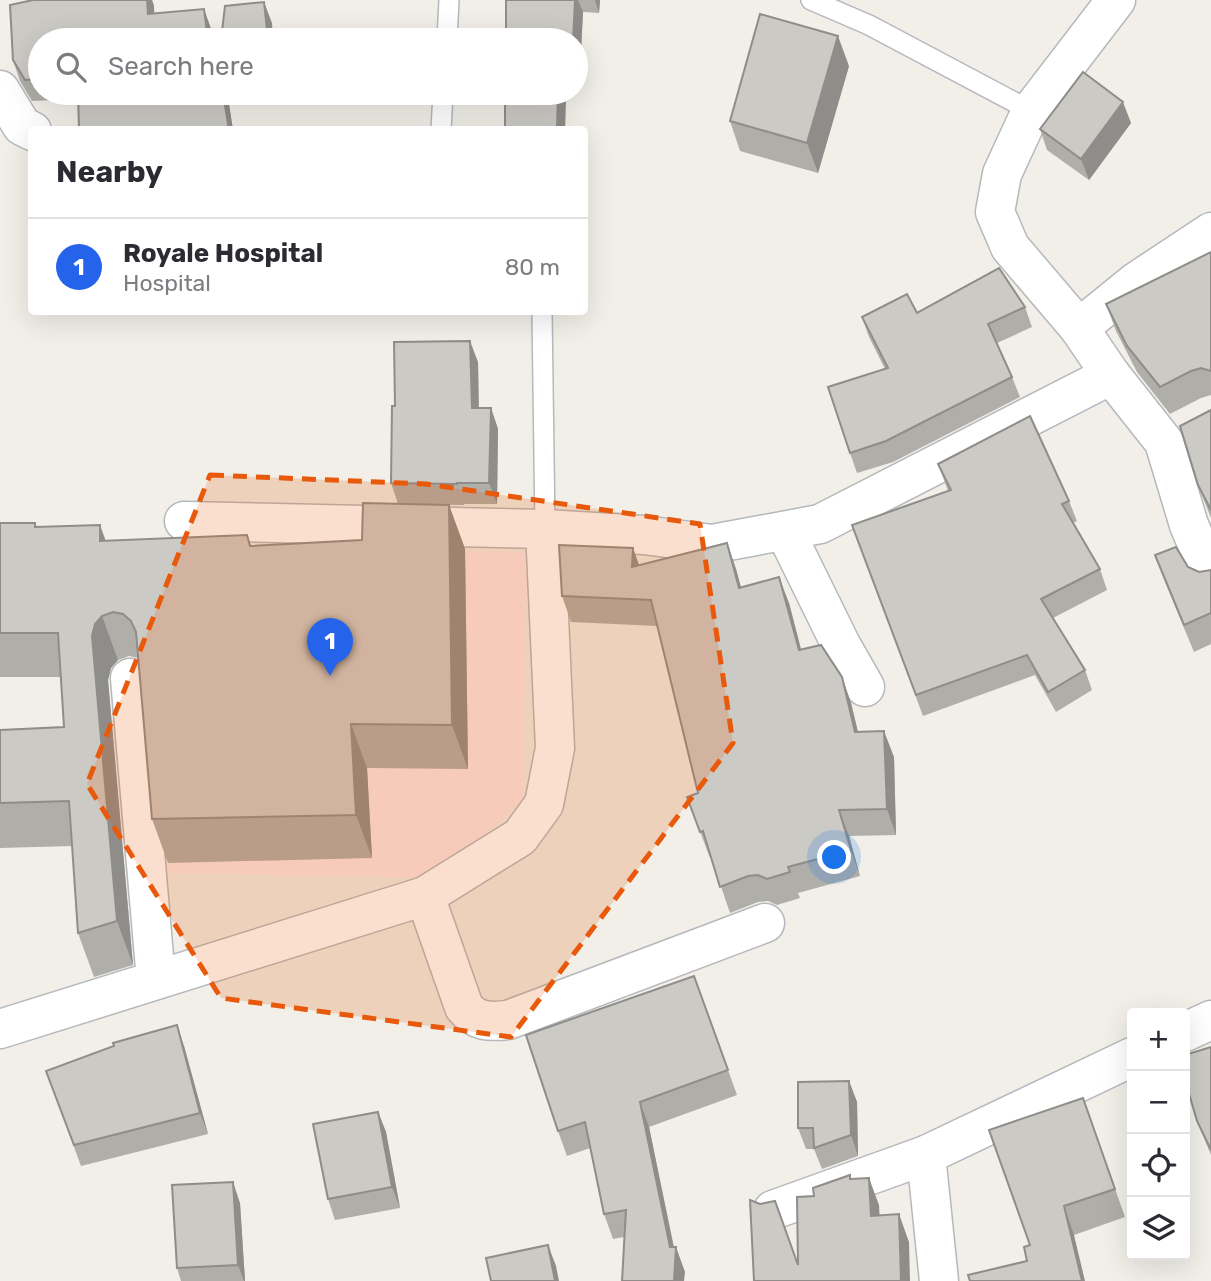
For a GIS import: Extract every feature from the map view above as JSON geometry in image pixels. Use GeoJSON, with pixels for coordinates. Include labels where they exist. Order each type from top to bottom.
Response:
{"type":"FeatureCollection","features":[{"type":"Feature","properties":{"kind":"street"},"geometry":{"type":"LineString","coordinates":[[1116,0],[1031,111],[1002,174],[995,212],[1010,247],[1079,328],[1111,375],[1164,442],[1189,525],[1211,577]]}},
{"type":"Feature","properties":{"kind":"street"},"geometry":{"type":"LineString","coordinates":[[0,90],[22,126],[28,129]]}},
{"type":"Feature","properties":{"kind":"street"},"geometry":{"type":"LineString","coordinates":[[1079,328],[1137,281],[1211,232]]}},
{"type":"Feature","properties":{"kind":"street"},"geometry":{"type":"LineString","coordinates":[[184,521],[545,528],[644,535],[712,544],[820,524],[1111,375]]}},
{"type":"Feature","properties":{"kind":"street"},"geometry":{"type":"LineString","coordinates":[[1164,442],[1199,423]]}},
{"type":"Feature","properties":{"kind":"street"},"geometry":{"type":"LineString","coordinates":[[0,1029],[425,896],[520,837],[544,804],[555,747],[545,528]]}},
{"type":"Feature","properties":{"kind":"street"},"geometry":{"type":"LineString","coordinates":[[785,531],[841,645],[865,687]]}},
{"type":"Feature","properties":{"kind":"street"},"geometry":{"type":"LineString","coordinates":[[130,678],[156,980]]}},
{"type":"Feature","properties":{"kind":"street"},"geometry":{"type":"LineString","coordinates":[[425,896],[464,1007],[471,1016],[483,1021],[508,1020],[765,923]]}},
{"type":"Feature","properties":{"kind":"street"},"geometry":{"type":"LineString","coordinates":[[1190,1030],[1211,1020]]}},
{"type":"Feature","properties":{"kind":"street"},"geometry":{"type":"LineString","coordinates":[[773,1210],[926,1155],[1127,1059]]}},
{"type":"Feature","properties":{"kind":"street"},"geometry":{"type":"LineString","coordinates":[[926,1155],[939,1281]]}},
{"type":"Feature","properties":{"kind":"lane"},"geometry":{"type":"LineString","coordinates":[[448,28],[449,0]]}},
{"type":"Feature","properties":{"kind":"lane"},"geometry":{"type":"LineString","coordinates":[[811,0],[869,25],[1031,111]]}},
{"type":"Feature","properties":{"kind":"lane"},"geometry":{"type":"LineString","coordinates":[[441,126],[442,105]]}},
{"type":"Feature","properties":{"kind":"lane"},"geometry":{"type":"LineString","coordinates":[[542,315],[545,528]]}},
{"type":"Feature","properties":{"kind":"highlighted area"},"geometry":{"type":"Polygon","coordinates":[[[210,475],[426,484],[700,524],[733,743],[511,1037],[221,998],[87,784],[210,475]]]}},
{"type":"Feature","properties":{"kind":"shaded area"},"geometry":{"type":"Polygon","coordinates":[[[126,544],[527,552],[523,800],[440,878],[149,873],[126,544]]]}},
{"type":"Feature","properties":{"kind":"building"},"geometry":{"type":"Polygon","coordinates":[[[33,0],[147,0],[148,14],[204,9],[206,28],[28,28],[28,80],[25,80],[13,60],[10,5],[33,0]]]}},
{"type":"Feature","properties":{"kind":"building"},"geometry":{"type":"Polygon","coordinates":[[[506,0],[575,0],[574,28],[506,28],[506,0]]]}},
{"type":"Feature","properties":{"kind":"building"},"geometry":{"type":"Polygon","coordinates":[[[264,2],[267,28],[222,28],[225,6],[264,2]]]}},
{"type":"Feature","properties":{"kind":"building"},"geometry":{"type":"Polygon","coordinates":[[[760,14],[838,36],[807,143],[730,121],[760,14]]]}},
{"type":"Feature","properties":{"kind":"building"},"geometry":{"type":"Polygon","coordinates":[[[1083,72],[1123,102],[1081,159],[1040,129],[1083,72]]]}},
{"type":"Feature","properties":{"kind":"building"},"geometry":{"type":"Polygon","coordinates":[[[78,105],[225,105],[228,126],[79,126],[78,105]]]}},
{"type":"Feature","properties":{"kind":"building"},"geometry":{"type":"Polygon","coordinates":[[[505,105],[558,105],[557,126],[505,126],[505,105]]]}},
{"type":"Feature","properties":{"kind":"building"},"geometry":{"type":"Polygon","coordinates":[[[1211,252],[1211,371],[1201,368],[1191,371],[1160,387],[1127,346],[1106,304],[1211,252]]]}},
{"type":"Feature","properties":{"kind":"building"},"geometry":{"type":"Polygon","coordinates":[[[999,268],[1025,307],[988,324],[1012,377],[886,441],[850,453],[828,387],[888,368],[862,317],[907,294],[917,313],[999,268]]]}},
{"type":"Feature","properties":{"kind":"building"},"geometry":{"type":"Polygon","coordinates":[[[470,341],[472,408],[491,408],[489,483],[391,483],[392,406],[395,406],[394,342],[470,341]]]}},
{"type":"Feature","properties":{"kind":"building"},"geometry":{"type":"Polygon","coordinates":[[[1211,410],[1211,510],[1198,485],[1180,426],[1211,410]]]}},
{"type":"Feature","properties":{"kind":"building"},"geometry":{"type":"Polygon","coordinates":[[[1030,416],[1069,501],[1062,504],[1100,569],[1041,599],[1085,670],[1048,692],[1027,655],[916,695],[852,525],[951,490],[938,464],[1030,416]]]}},
{"type":"Feature","properties":{"kind":"building"},"geometry":{"type":"Polygon","coordinates":[[[363,503],[449,505],[452,725],[351,724],[356,815],[152,819],[136,632],[131,621],[123,614],[113,612],[102,616],[95,624],[92,636],[117,921],[78,933],[69,801],[0,803],[0,730],[64,727],[58,633],[0,633],[0,523],[35,523],[35,527],[100,525],[100,541],[247,535],[250,546],[362,540],[363,503]]]}},
{"type":"Feature","properties":{"kind":"building"},"geometry":{"type":"Polygon","coordinates":[[[727,543],[739,588],[779,577],[799,650],[821,645],[842,677],[855,732],[884,731],[887,809],[839,810],[851,850],[788,867],[790,872],[767,879],[758,875],[748,876],[720,887],[703,831],[700,832],[687,797],[698,793],[651,600],[562,596],[559,545],[633,548],[632,567],[727,543]]]}},
{"type":"Feature","properties":{"kind":"building"},"geometry":{"type":"Polygon","coordinates":[[[1176,547],[1188,567],[1199,572],[1211,570],[1211,613],[1184,625],[1155,555],[1176,547]]]}},
{"type":"Feature","properties":{"kind":"building"},"geometry":{"type":"Polygon","coordinates":[[[694,976],[728,1070],[640,1102],[670,1247],[676,1247],[674,1281],[622,1281],[626,1210],[604,1214],[585,1122],[558,1131],[526,1035],[694,976]]]}},
{"type":"Feature","properties":{"kind":"building"},"geometry":{"type":"Polygon","coordinates":[[[177,1025],[200,1113],[74,1145],[46,1071],[114,1046],[113,1043],[177,1025]]]}},
{"type":"Feature","properties":{"kind":"building"},"geometry":{"type":"Polygon","coordinates":[[[1211,1047],[1211,1150],[1197,1121],[1190,1097],[1190,1053],[1211,1047]]]}},
{"type":"Feature","properties":{"kind":"building"},"geometry":{"type":"Polygon","coordinates":[[[849,1081],[851,1135],[814,1148],[813,1128],[798,1128],[798,1082],[849,1081]]]}},
{"type":"Feature","properties":{"kind":"building"},"geometry":{"type":"Polygon","coordinates":[[[1083,1098],[1115,1189],[1064,1206],[1082,1281],[970,1281],[968,1275],[1027,1261],[1024,1247],[1030,1245],[989,1130],[1083,1098]]]}},
{"type":"Feature","properties":{"kind":"building"},"geometry":{"type":"Polygon","coordinates":[[[378,1112],[392,1187],[328,1199],[313,1124],[378,1112]]]}},
{"type":"Feature","properties":{"kind":"building"},"geometry":{"type":"Polygon","coordinates":[[[850,1175],[850,1179],[869,1178],[871,1216],[899,1214],[901,1281],[754,1281],[750,1200],[760,1204],[775,1201],[798,1265],[797,1197],[814,1196],[813,1188],[850,1175]]]}},
{"type":"Feature","properties":{"kind":"building"},"geometry":{"type":"Polygon","coordinates":[[[233,1182],[238,1265],[177,1268],[172,1185],[233,1182]]]}},
{"type":"Feature","properties":{"kind":"building"},"geometry":{"type":"Polygon","coordinates":[[[548,1245],[555,1281],[491,1281],[486,1258],[548,1245]]]}},
{"type":"Feature","properties":{"kind":"place","name":"Royale Hospital"},"geometry":{"type":"Point","coordinates":[330,676]}}]}
